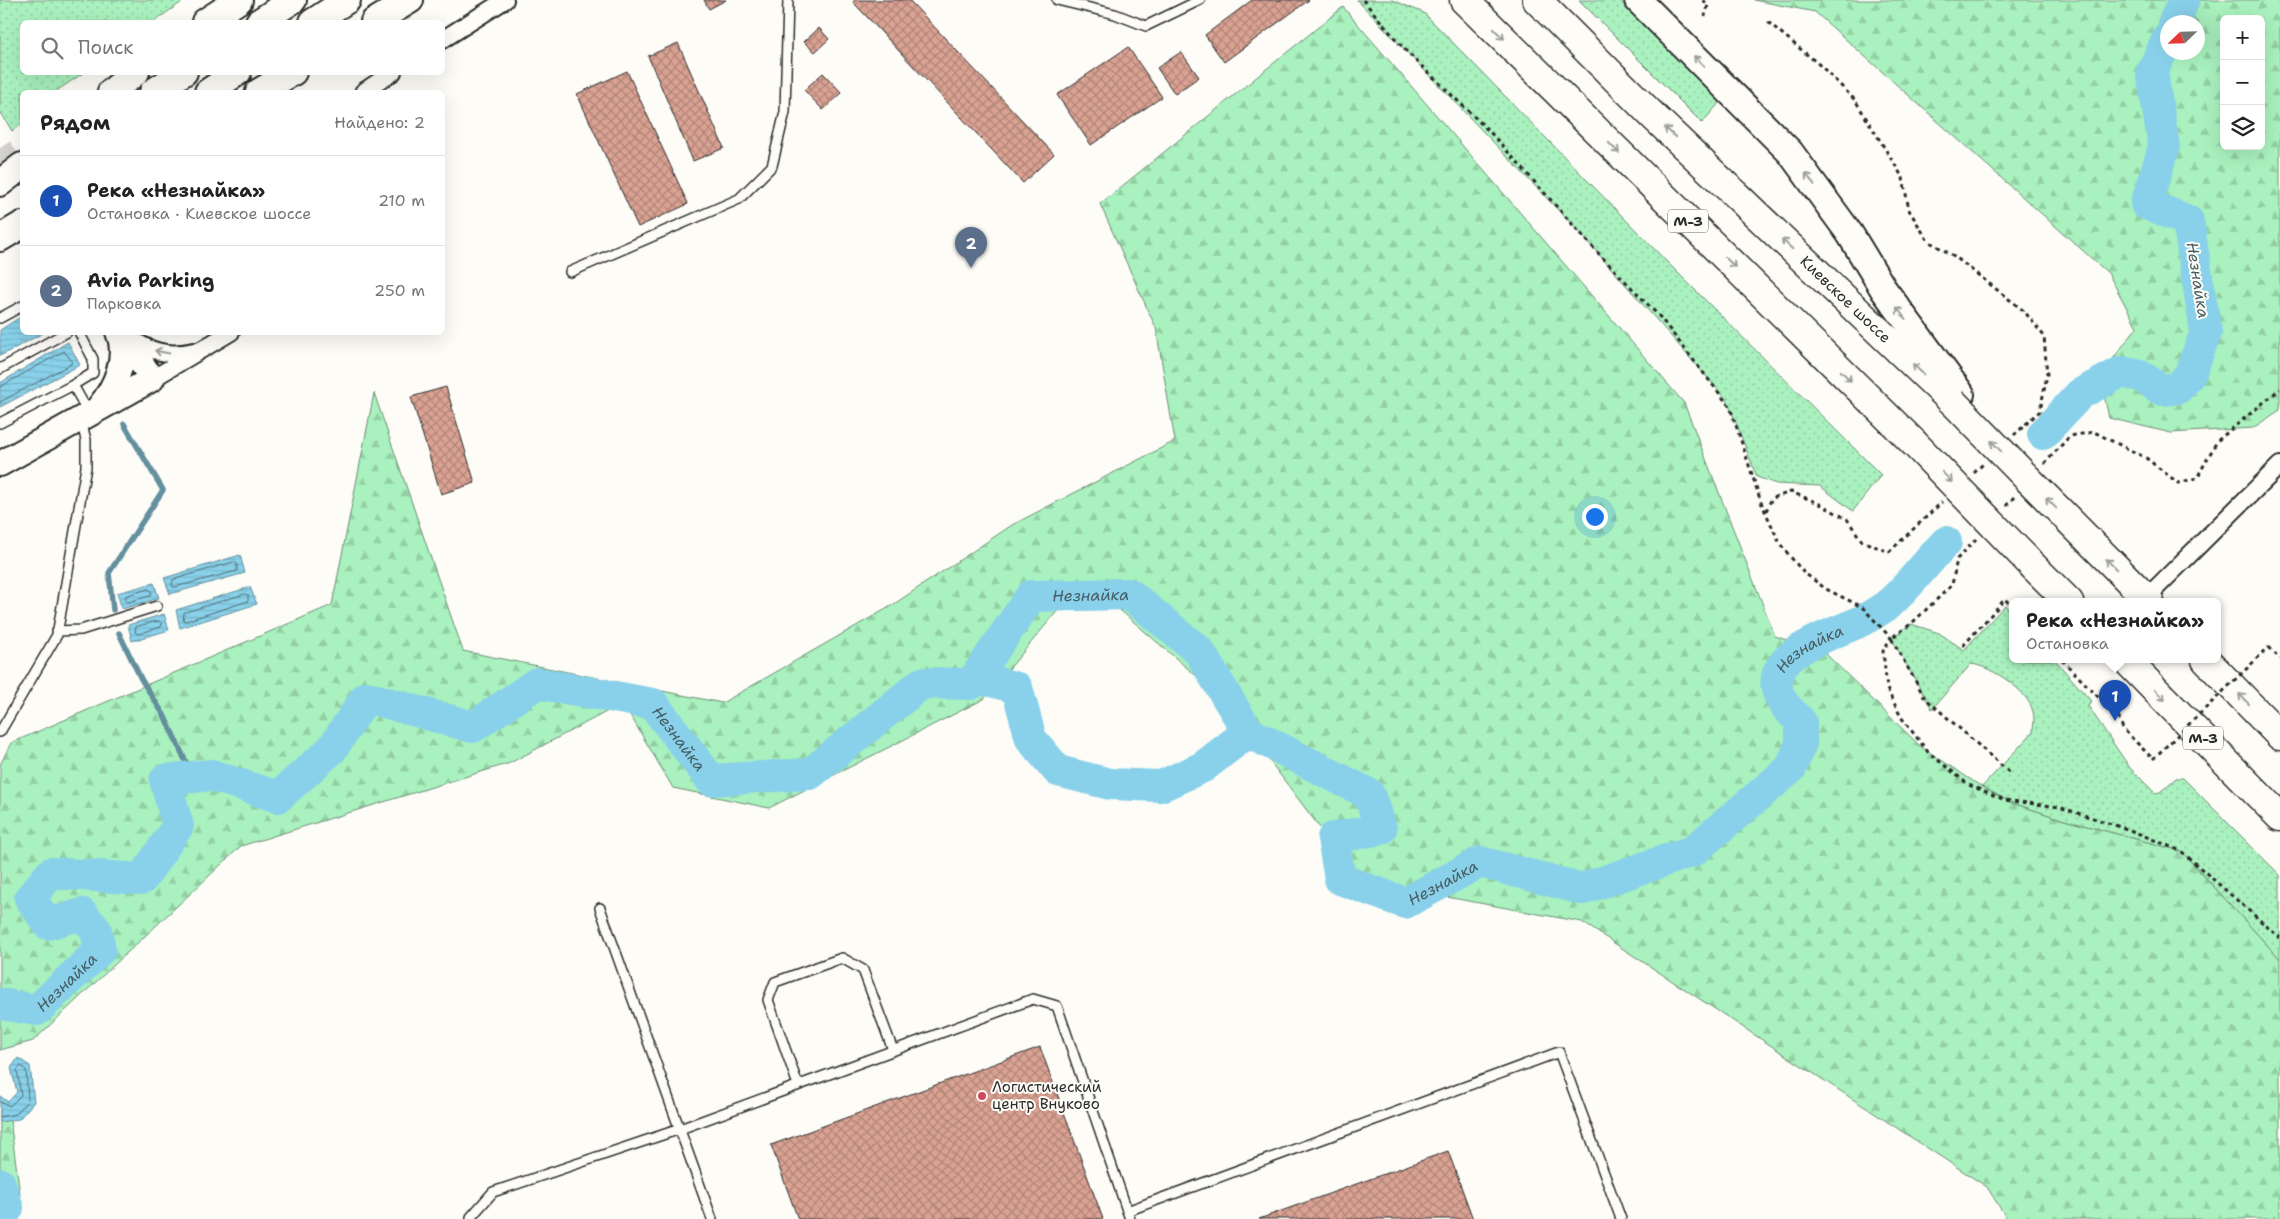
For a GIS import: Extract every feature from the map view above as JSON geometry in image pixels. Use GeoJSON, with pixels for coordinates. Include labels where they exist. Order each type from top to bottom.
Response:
{"type":"FeatureCollection","features":[{"type":"Feature","properties":{"kind":"highway","name":"М-3"},"geometry":{"type":"LineString","coordinates":[[1464,0],[1913,442],[2065,598]]}},
{"type":"Feature","properties":{"kind":"highway","name":"Киевское шоссе"},"geometry":{"type":"LineString","coordinates":[[1537,0],[1652,115],[1957,398],[2072,524],[2146,598]]}},
{"type":"Feature","properties":{"kind":"highway","name":"М-3"},"geometry":{"type":"LineString","coordinates":[[2129,663],[2280,817]]}},
{"type":"Feature","properties":{"kind":"highway"},"geometry":{"type":"LineString","coordinates":[[2209,663],[2280,736]]}},
{"type":"Feature","properties":{"kind":"main road"},"geometry":{"type":"LineString","coordinates":[[208,20],[239,0]]}},
{"type":"Feature","properties":{"kind":"main road"},"geometry":{"type":"LineString","coordinates":[[262,20],[293,0]]}},
{"type":"Feature","properties":{"kind":"main road"},"geometry":{"type":"LineString","coordinates":[[316,20],[347,0]]}},
{"type":"Feature","properties":{"kind":"main road"},"geometry":{"type":"LineString","coordinates":[[377,20],[410,0]]}},
{"type":"Feature","properties":{"kind":"main road"},"geometry":{"type":"LineString","coordinates":[[1638,0],[1790,152],[1850,234],[1884,290],[1957,398]]}},
{"type":"Feature","properties":{"kind":"main road"},"geometry":{"type":"LineString","coordinates":[[114,90],[132,75]]}},
{"type":"Feature","properties":{"kind":"main road"},"geometry":{"type":"LineString","coordinates":[[157,90],[180,75]]}},
{"type":"Feature","properties":{"kind":"main road"},"geometry":{"type":"LineString","coordinates":[[211,90],[234,75]]}},
{"type":"Feature","properties":{"kind":"main road"},"geometry":{"type":"LineString","coordinates":[[262,90],[288,75]]}},
{"type":"Feature","properties":{"kind":"main road"},"geometry":{"type":"LineString","coordinates":[[0,238],[20,225]]}},
{"type":"Feature","properties":{"kind":"street"},"geometry":{"type":"LineString","coordinates":[[445,38],[505,0]]}},
{"type":"Feature","properties":{"kind":"street"},"geometry":{"type":"LineString","coordinates":[[366,90],[389,75]]}},
{"type":"Feature","properties":{"kind":"street"},"geometry":{"type":"LineString","coordinates":[[89,415],[112,388],[119,369],[121,335]]}},
{"type":"Feature","properties":{"kind":"street"},"geometry":{"type":"LineString","coordinates":[[123,335],[152,379]]}},
{"type":"Feature","properties":{"kind":"street"},"geometry":{"type":"LineString","coordinates":[[126,335],[144,347],[165,354],[204,349]]}},
{"type":"Feature","properties":{"kind":"street"},"geometry":{"type":"LineString","coordinates":[[0,464],[89,415],[226,335]]}},
{"type":"Feature","properties":{"kind":"street"},"geometry":{"type":"LineString","coordinates":[[2150,598],[2280,464]]}},
{"type":"Feature","properties":{"kind":"lane"},"geometry":{"type":"LineString","coordinates":[[570,272],[740,199],[772,166],[786,112],[788,0]]}},
{"type":"Feature","properties":{"kind":"lane"},"geometry":{"type":"LineString","coordinates":[[1057,0],[1115,14],[1146,26],[1200,0]]}},
{"type":"Feature","properties":{"kind":"lane"},"geometry":{"type":"LineString","coordinates":[[0,318],[20,307]]}},
{"type":"Feature","properties":{"kind":"lane"},"geometry":{"type":"LineString","coordinates":[[0,369],[62,335]]}},
{"type":"Feature","properties":{"kind":"lane"},"geometry":{"type":"LineString","coordinates":[[0,423],[93,373],[94,359],[81,335]]}},
{"type":"Feature","properties":{"kind":"lane"},"geometry":{"type":"LineString","coordinates":[[0,732],[43,660],[57,631],[86,467],[86,440],[89,415],[73,385]]}},
{"type":"Feature","properties":{"kind":"lane"},"geometry":{"type":"LineString","coordinates":[[57,631],[81,630],[156,606]]}},
{"type":"Feature","properties":{"kind":"lane"},"geometry":{"type":"LineString","coordinates":[[600,908],[712,1219]]}},
{"type":"Feature","properties":{"kind":"lane"},"geometry":{"type":"LineString","coordinates":[[798,1085],[768,1000],[775,982],[842,958],[863,970],[893,1050]]}},
{"type":"Feature","properties":{"kind":"lane"},"geometry":{"type":"LineString","coordinates":[[471,1219],[470,1217],[493,1192],[680,1129],[1033,999],[1056,1006],[1129,1215],[1559,1052],[1621,1219]]}},
{"type":"Feature","properties":{"kind":"path"},"geometry":{"type":"LineString","coordinates":[[1363,0],[1404,49],[1490,132],[1599,254],[1659,316],[1730,406],[1761,502],[1780,544],[1803,572],[1826,589],[1862,607],[1891,638],[1883,651],[1887,689],[1901,717],[1928,752],[1970,784],[2006,800],[2059,807],[2130,830],[2181,851],[2280,938]]}},
{"type":"Feature","properties":{"kind":"path"},"geometry":{"type":"LineString","coordinates":[[1703,0],[1708,5],[1706,16]]}},
{"type":"Feature","properties":{"kind":"path"},"geometry":{"type":"LineString","coordinates":[[1963,646],[2005,599],[2009,604]]}},
{"type":"Feature","properties":{"kind":"path"},"geometry":{"type":"LineString","coordinates":[[2065,663],[2119,718],[2123,729],[2153,759],[2269,647],[2280,659]]}},
{"type":"Feature","properties":{"kind":"green space"},"geometry":{"type":"Polygon","coordinates":[[[0,0],[185,0],[156,20],[20,20],[20,75],[80,75],[58,90],[20,90],[20,125],[12,131],[0,111],[0,0]]]}},
{"type":"Feature","properties":{"kind":"green space"},"geometry":{"type":"Polygon","coordinates":[[[1357,0],[1392,0],[1424,13],[1666,261],[1881,475],[1853,511],[1820,486],[1776,484],[1757,477],[1727,400],[1581,234],[1357,0]]]}},
{"type":"Feature","properties":{"kind":"green space"},"geometry":{"type":"Polygon","coordinates":[[[1579,0],[1619,0],[1721,101],[1702,123],[1579,0]]]}},
{"type":"Feature","properties":{"kind":"green space"},"geometry":{"type":"Polygon","coordinates":[[[1754,0],[2280,0],[2280,410],[2253,428],[2171,433],[2109,418],[2100,376],[2137,327],[2108,273],[1815,12],[1754,0]]]}},
{"type":"Feature","properties":{"kind":"green space"},"geometry":{"type":"Polygon","coordinates":[[[1343,7],[1684,403],[1775,636],[1826,654],[1920,746],[1982,787],[2012,803],[2064,820],[2181,851],[2280,959],[2280,1219],[2007,1219],[1987,1187],[1582,922],[1360,881],[1223,699],[1084,579],[984,699],[769,808],[673,788],[623,703],[510,763],[241,846],[33,1041],[0,1050],[0,765],[11,743],[332,605],[374,393],[463,651],[722,703],[891,606],[1012,525],[1175,441],[1156,328],[1100,204],[1343,7]]]}},
{"type":"Feature","properties":{"kind":"green space"},"geometry":{"type":"Polygon","coordinates":[[[2005,605],[2009,610],[2009,663],[2058,663],[2091,701],[2088,706],[2130,768],[2155,793],[2160,792],[2176,778],[2183,778],[2280,875],[2280,959],[2181,851],[2064,820],[2012,803],[1982,787],[2033,732],[2034,717],[2030,704],[2017,688],[2008,681],[1989,669],[1971,664],[1932,709],[1891,638],[1911,624],[1939,633],[1964,650],[2005,605]]]}},
{"type":"Feature","properties":{"kind":"green space"},"geometry":{"type":"Polygon","coordinates":[[[0,1110],[9,1112],[22,1210],[18,1219],[0,1219],[0,1110]]]}},
{"type":"Feature","properties":{"kind":"water"},"geometry":{"type":"Polygon","coordinates":[[[20,317],[20,335],[39,335],[0,356],[0,330],[20,317]]]}},
{"type":"Feature","properties":{"kind":"water"},"geometry":{"type":"Polygon","coordinates":[[[68,342],[80,365],[0,407],[0,383],[68,342]]]}},
{"type":"Feature","properties":{"kind":"water"},"geometry":{"type":"Polygon","coordinates":[[[240,555],[245,573],[170,594],[164,578],[240,555]]]}},
{"type":"Feature","properties":{"kind":"water"},"geometry":{"type":"Polygon","coordinates":[[[154,583],[159,598],[122,609],[117,593],[154,583]]]}},
{"type":"Feature","properties":{"kind":"water"},"geometry":{"type":"Polygon","coordinates":[[[250,587],[257,604],[180,628],[176,610],[250,587]]]}},
{"type":"Feature","properties":{"kind":"water"},"geometry":{"type":"Polygon","coordinates":[[[164,614],[169,630],[132,641],[128,625],[164,614]]]}},
{"type":"Feature","properties":{"kind":"water"},"geometry":{"type":"Polygon","coordinates":[[[18,1058],[30,1066],[34,1102],[19,1119],[0,1122],[0,1096],[8,1102],[17,1092],[11,1068],[18,1058]]]}},
{"type":"Feature","properties":{"kind":"building"},"geometry":{"type":"Polygon","coordinates":[[[704,0],[726,0],[709,9],[704,0]]]}},
{"type":"Feature","properties":{"kind":"building"},"geometry":{"type":"Polygon","coordinates":[[[855,0],[909,0],[1054,154],[1023,183],[853,2],[855,0]]]}},
{"type":"Feature","properties":{"kind":"building"},"geometry":{"type":"Polygon","coordinates":[[[1252,0],[1309,0],[1224,62],[1205,35],[1252,0]]]}},
{"type":"Feature","properties":{"kind":"building"},"geometry":{"type":"Polygon","coordinates":[[[819,28],[829,39],[815,52],[804,42],[819,28]]]}},
{"type":"Feature","properties":{"kind":"building"},"geometry":{"type":"Polygon","coordinates":[[[678,43],[724,148],[693,161],[648,56],[678,43]]]}},
{"type":"Feature","properties":{"kind":"building"},"geometry":{"type":"Polygon","coordinates":[[[1128,47],[1162,97],[1091,145],[1057,95],[1128,47]]]}},
{"type":"Feature","properties":{"kind":"building"},"geometry":{"type":"Polygon","coordinates":[[[1181,52],[1199,77],[1175,94],[1157,68],[1181,52]]]}},
{"type":"Feature","properties":{"kind":"building"},"geometry":{"type":"Polygon","coordinates":[[[627,71],[688,204],[638,227],[577,94],[627,71]]]}},
{"type":"Feature","properties":{"kind":"building"},"geometry":{"type":"Polygon","coordinates":[[[823,73],[842,93],[823,110],[804,90],[823,73]]]}},
{"type":"Feature","properties":{"kind":"building"},"geometry":{"type":"Polygon","coordinates":[[[446,387],[475,483],[441,494],[411,397],[446,387]]]}},
{"type":"Feature","properties":{"kind":"building","name":"Логистический центр Внуково"},"geometry":{"type":"Polygon","coordinates":[[[1040,1047],[1103,1219],[798,1219],[771,1145],[1040,1047]]]}},
{"type":"Feature","properties":{"kind":"building"},"geometry":{"type":"Polygon","coordinates":[[[1448,1151],[1473,1219],[1259,1219],[1448,1151]]]}},
{"type":"Feature","properties":{"kind":"waterway","name":"Незнайка"},"geometry":{"type":"LineString","coordinates":[[2177,15],[2184,0]]}},
{"type":"Feature","properties":{"kind":"waterway","name":"Незнайка"},"geometry":{"type":"LineString","coordinates":[[2043,434],[2080,394],[2121,372],[2141,376],[2162,390],[2178,388],[2190,374],[2206,332],[2188,221],[2146,204],[2164,147],[2152,72],[2160,55]]}},
{"type":"Feature","properties":{"kind":"waterway"},"geometry":{"type":"LineString","coordinates":[[113,610],[109,573],[163,490],[124,424]]}},
{"type":"Feature","properties":{"kind":"waterway","name":"Незнайка"},"geometry":{"type":"LineString","coordinates":[[0,1004],[37,1010],[100,950],[96,930],[82,914],[48,924],[30,898],[51,873],[142,879],[178,826],[165,780],[211,775],[278,797],[332,749],[366,697],[473,727],[537,683],[653,704],[711,780],[810,774],[922,683],[971,684],[1031,596],[1129,594],[1199,651],[1248,732],[1369,794],[1381,829],[1333,838],[1340,879],[1405,903],[1480,862],[1582,889],[1693,851],[1791,768],[1801,743],[1801,722],[1786,706],[1778,693],[1777,676],[1783,665],[1805,646],[1860,621],[1886,606],[1901,593],[1946,542]]}},
{"type":"Feature","properties":{"kind":"waterway"},"geometry":{"type":"LineString","coordinates":[[119,633],[141,679],[164,715],[193,777]]}},
{"type":"Feature","properties":{"kind":"waterway"},"geometry":{"type":"LineString","coordinates":[[976,677],[1017,688],[1031,739],[1058,771],[1110,784],[1161,786],[1203,767],[1248,732]]}},
{"type":"Feature","properties":{"kind":"waterway","name":"Незнайка"},"geometry":{"type":"LineString","coordinates":[[0,1184],[8,1208],[1,1219]]}},
{"type":"Feature","properties":{"kind":"tunnel"},"geometry":{"type":"LineString","coordinates":[[0,148],[20,179]]}},
{"type":"Feature","properties":{"kind":"place","name":"Avia Parking"},"geometry":{"type":"Point","coordinates":[971,268]}},
{"type":"Feature","properties":{"kind":"place","name":"Река «Незнайка»"},"geometry":{"type":"Point","coordinates":[2115,721]}},
{"type":"Feature","properties":{"kind":"place","name":"Логистический центр Внуково"},"geometry":{"type":"Point","coordinates":[982,1096]}}]}
